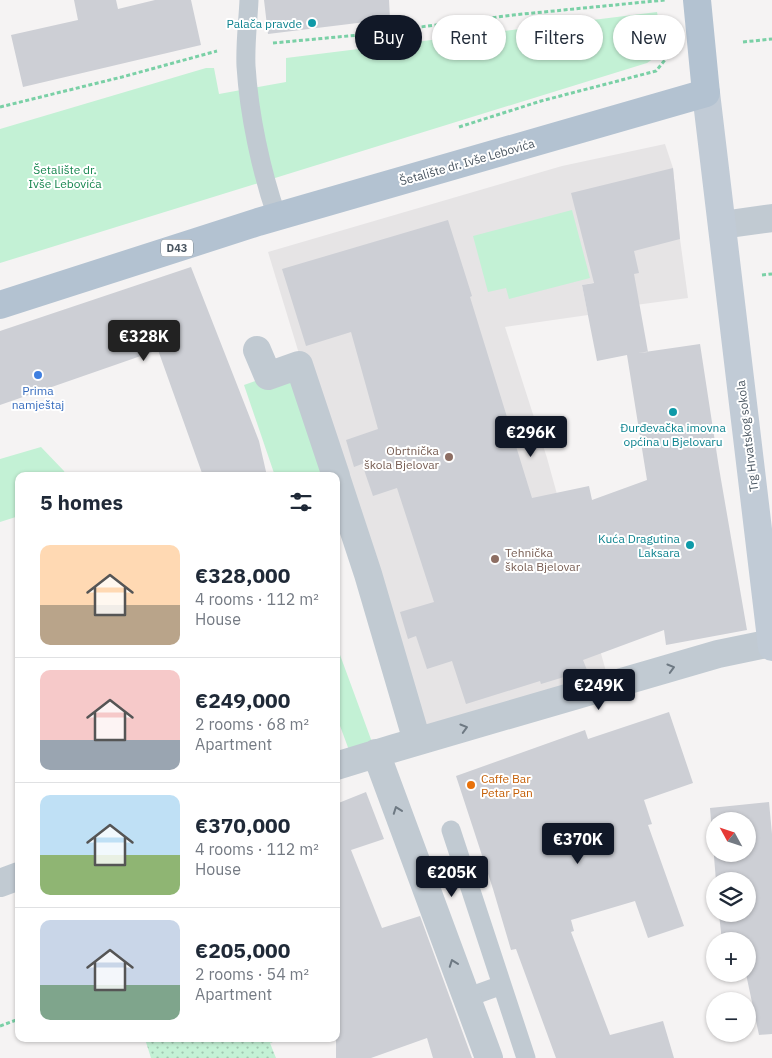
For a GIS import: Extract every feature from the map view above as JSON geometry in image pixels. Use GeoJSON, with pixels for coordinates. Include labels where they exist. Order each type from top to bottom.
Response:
{"type":"FeatureCollection","features":[{"type":"Feature","properties":{"kind":"main road"},"geometry":{"type":"LineString","coordinates":[[697,0],[706,93]]}},
{"type":"Feature","properties":{"kind":"main road","name":"Šetalište dr. Ivše Lebovića"},"geometry":{"type":"LineString","coordinates":[[0,305],[277,217],[706,93]]}},
{"type":"Feature","properties":{"kind":"main road","name":"Trg Hrvatskog sokola"},"geometry":{"type":"LineString","coordinates":[[706,93],[772,647]]}},
{"type":"Feature","properties":{"kind":"street"},"geometry":{"type":"LineString","coordinates":[[722,226],[772,218]]}},
{"type":"Feature","properties":{"kind":"street"},"geometry":{"type":"LineString","coordinates":[[257,350],[268,376],[299,365],[334,472]]}},
{"type":"Feature","properties":{"kind":"street"},"geometry":{"type":"LineString","coordinates":[[340,489],[368,574],[396,747],[466,998],[488,1058]]}},
{"type":"Feature","properties":{"kind":"street"},"geometry":{"type":"LineString","coordinates":[[340,765],[718,654],[771,643]]}},
{"type":"Feature","properties":{"kind":"street"},"geometry":{"type":"LineString","coordinates":[[0,883],[15,877]]}},
{"type":"Feature","properties":{"kind":"lane"},"geometry":{"type":"LineString","coordinates":[[249,0],[246,65],[254,123],[267,190],[277,217]]}},
{"type":"Feature","properties":{"kind":"lane"},"geometry":{"type":"LineString","coordinates":[[451,830],[526,1058]]}},
{"type":"Feature","properties":{"kind":"lane"},"geometry":{"type":"LineString","coordinates":[[466,998],[502,985]]}},
{"type":"Feature","properties":{"kind":"path"},"geometry":{"type":"LineString","coordinates":[[0,107],[122,77],[219,50],[223,70],[246,65],[273,43],[359,35],[513,15],[665,0]]}},
{"type":"Feature","properties":{"kind":"path"},"geometry":{"type":"LineString","coordinates":[[743,42],[772,39]]}},
{"type":"Feature","properties":{"kind":"path"},"geometry":{"type":"LineString","coordinates":[[762,275],[772,274]]}},
{"type":"Feature","properties":{"kind":"path"},"geometry":{"type":"LineString","coordinates":[[0,1026],[15,1020]]}},
{"type":"Feature","properties":{"kind":"shaded area"},"geometry":{"type":"Polygon","coordinates":[[[665,144],[673,168],[688,298],[628,306],[622,277],[582,285],[588,315],[505,327],[547,458],[610,686],[417,741],[340,488],[340,472],[335,472],[268,252],[562,166],[665,144]]]}},
{"type":"Feature","properties":{"kind":"green space","name":"Šetalište dr. Ivše Lebovića"},"geometry":{"type":"Polygon","coordinates":[[[657,12],[658,15],[633,15],[657,12]]]}},
{"type":"Feature","properties":{"kind":"green space","name":"Šetalište dr. Ivše Lebovića"},"geometry":{"type":"Polygon","coordinates":[[[613,17],[613,60],[651,60],[647,63],[0,263],[0,129],[206,68],[214,68],[219,94],[286,82],[286,58],[355,49],[355,60],[422,60],[422,41],[432,40],[432,60],[506,60],[506,31],[516,29],[516,60],[603,60],[603,19],[613,17]]]}},
{"type":"Feature","properties":{"kind":"green space"},"geometry":{"type":"Polygon","coordinates":[[[572,210],[590,278],[509,299],[506,288],[488,292],[473,236],[572,210]]]}},
{"type":"Feature","properties":{"kind":"green space"},"geometry":{"type":"Polygon","coordinates":[[[299,365],[335,472],[274,472],[244,385],[299,365]]]}},
{"type":"Feature","properties":{"kind":"green space"},"geometry":{"type":"Polygon","coordinates":[[[41,447],[64,472],[15,472],[15,517],[0,522],[0,459],[41,447]]]}},
{"type":"Feature","properties":{"kind":"green space"},"geometry":{"type":"Polygon","coordinates":[[[340,655],[376,753],[353,761],[340,726],[340,655]]]}},
{"type":"Feature","properties":{"kind":"green space"},"geometry":{"type":"Polygon","coordinates":[[[146,1042],[273,1042],[270,1043],[276,1058],[151,1058],[146,1042]]]}},
{"type":"Feature","properties":{"kind":"building"},"geometry":{"type":"Polygon","coordinates":[[[74,0],[116,0],[118,9],[155,0],[191,0],[201,45],[23,87],[11,35],[78,20],[74,0]]]}},
{"type":"Feature","properties":{"kind":"building","name":"Palača pravde"},"geometry":{"type":"Polygon","coordinates":[[[264,0],[389,0],[390,15],[355,15],[355,23],[268,34],[264,0]]]}},
{"type":"Feature","properties":{"kind":"building"},"geometry":{"type":"Polygon","coordinates":[[[673,168],[680,239],[634,251],[639,273],[634,274],[648,352],[700,344],[747,630],[666,645],[664,630],[583,660],[587,670],[541,684],[540,681],[466,704],[452,661],[427,669],[416,636],[408,639],[400,612],[434,602],[397,488],[373,496],[362,464],[354,467],[346,440],[378,429],[351,332],[306,346],[282,269],[448,220],[532,498],[589,486],[592,500],[647,480],[627,355],[597,361],[582,285],[594,283],[571,193],[673,168]]]}},
{"type":"Feature","properties":{"kind":"building"},"geometry":{"type":"Polygon","coordinates":[[[191,267],[259,441],[266,472],[202,472],[158,350],[0,405],[0,331],[191,267]]]}},
{"type":"Feature","properties":{"kind":"building"},"geometry":{"type":"Polygon","coordinates":[[[669,712],[693,783],[644,800],[652,824],[648,825],[684,926],[648,938],[635,901],[571,920],[574,931],[571,932],[610,1035],[663,1021],[674,1058],[556,1058],[516,949],[511,950],[456,776],[585,730],[588,739],[669,712]]]}},
{"type":"Feature","properties":{"kind":"building"},"geometry":{"type":"Polygon","coordinates":[[[366,792],[384,839],[351,850],[382,928],[420,916],[472,1058],[433,1058],[427,1038],[371,1058],[336,1058],[336,1042],[340,1042],[340,802],[366,792]]]}},
{"type":"Feature","properties":{"kind":"building"},"geometry":{"type":"Polygon","coordinates":[[[769,802],[772,834],[772,1034],[759,1035],[756,1021],[756,992],[750,992],[748,982],[756,982],[756,932],[721,932],[720,922],[756,922],[756,872],[715,872],[714,862],[756,862],[756,812],[710,812],[710,808],[769,802]]]}},
{"type":"Feature","properties":{"kind":"place","name":"Palača pravde"},"geometry":{"type":"Point","coordinates":[312,23]}},
{"type":"Feature","properties":{"kind":"place","name":"Prima namještaj"},"geometry":{"type":"Point","coordinates":[38,375]}},
{"type":"Feature","properties":{"kind":"place","name":"Đurđevačka imovna općina u Bjelovaru"},"geometry":{"type":"Point","coordinates":[673,412]}},
{"type":"Feature","properties":{"kind":"place","name":"Obrtnička škola Bjelovar"},"geometry":{"type":"Point","coordinates":[449,457]}},
{"type":"Feature","properties":{"kind":"place","name":"Kuća Dragutina Laksara"},"geometry":{"type":"Point","coordinates":[690,545]}},
{"type":"Feature","properties":{"kind":"place","name":"Tehnička škola Bjelovar"},"geometry":{"type":"Point","coordinates":[495,559]}},
{"type":"Feature","properties":{"kind":"place","name":"Caffe Bar Petar Pan"},"geometry":{"type":"Point","coordinates":[471,785]}}]}
